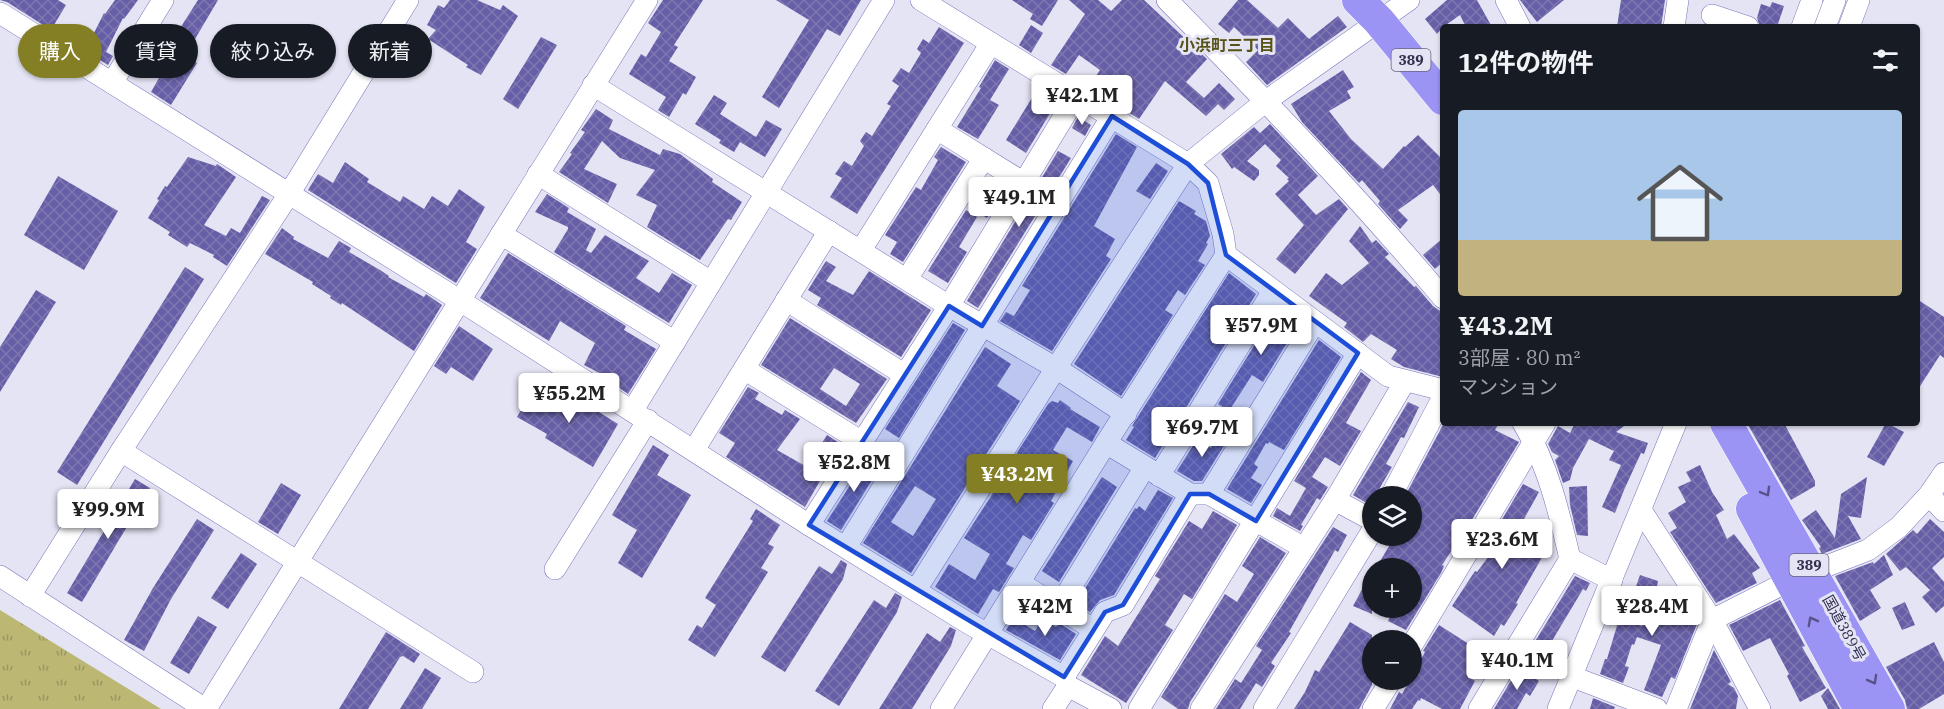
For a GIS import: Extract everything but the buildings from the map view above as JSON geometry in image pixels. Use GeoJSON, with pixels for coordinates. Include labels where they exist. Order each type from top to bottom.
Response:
{"type":"FeatureCollection","features":[{"type":"Feature","properties":{"kind":"highway","name":"389"},"geometry":{"type":"LineString","coordinates":[[1386,6],[1440,62]]}},
{"type":"Feature","properties":{"kind":"highway","name":"389"},"geometry":{"type":"LineString","coordinates":[[1386,6],[1440,94]]}},
{"type":"Feature","properties":{"kind":"highway","name":"国道389号"},"geometry":{"type":"LineString","coordinates":[[1707,426],[1801,576],[1889,709]]}},
{"type":"Feature","properties":{"kind":"highway","name":"国道389号"},"geometry":{"type":"LineString","coordinates":[[1727,426],[1801,576],[1860,709]]}},
{"type":"Feature","properties":{"kind":"street"},"geometry":{"type":"LineString","coordinates":[[112,83],[163,0]]}},
{"type":"Feature","properties":{"kind":"street"},"geometry":{"type":"LineString","coordinates":[[30,596],[289,194],[408,0]]}},
{"type":"Feature","properties":{"kind":"street"},"geometry":{"type":"LineString","coordinates":[[0,576],[206,709],[647,0]]}},
{"type":"Feature","properties":{"kind":"street"},"geometry":{"type":"LineString","coordinates":[[555,569],[641,415],[675,342],[884,0]]}},
{"type":"Feature","properties":{"kind":"street"},"geometry":{"type":"LineString","coordinates":[[921,0],[1188,164],[1208,183],[1223,234],[1226,255],[941,709]]}},
{"type":"Feature","properties":{"kind":"street"},"geometry":{"type":"LineString","coordinates":[[1167,0],[1266,101],[1401,247],[1440,294]]}},
{"type":"Feature","properties":{"kind":"street"},"geometry":{"type":"LineString","coordinates":[[1506,0],[1518,24]]}},
{"type":"Feature","properties":{"kind":"street"},"geometry":{"type":"LineString","coordinates":[[1674,24],[1678,0]]}},
{"type":"Feature","properties":{"kind":"street"},"geometry":{"type":"LineString","coordinates":[[1803,24],[1812,0]]}},
{"type":"Feature","properties":{"kind":"street"},"geometry":{"type":"LineString","coordinates":[[1826,24],[1835,0]]}},
{"type":"Feature","properties":{"kind":"street"},"geometry":{"type":"LineString","coordinates":[[1850,24],[1859,0]]}},
{"type":"Feature","properties":{"kind":"street"},"geometry":{"type":"LineString","coordinates":[[916,590],[1188,164],[1386,6]]}},
{"type":"Feature","properties":{"kind":"street"},"geometry":{"type":"LineString","coordinates":[[0,13],[641,415],[809,525],[1111,709]]}},
{"type":"Feature","properties":{"kind":"street"},"geometry":{"type":"LineString","coordinates":[[1712,14],[1740,24]]}},
{"type":"Feature","properties":{"kind":"street"},"geometry":{"type":"LineString","coordinates":[[861,250],[991,42]]}},
{"type":"Feature","properties":{"kind":"street"},"geometry":{"type":"LineString","coordinates":[[593,85],[949,306],[1056,368],[1126,414]]}},
{"type":"Feature","properties":{"kind":"street"},"geometry":{"type":"LineString","coordinates":[[809,525],[949,306],[1077,95]]}},
{"type":"Feature","properties":{"kind":"street"},"geometry":{"type":"LineString","coordinates":[[846,548],[1112,116]]}},
{"type":"Feature","properties":{"kind":"street"},"geometry":{"type":"LineString","coordinates":[[937,129],[1024,183]]}},
{"type":"Feature","properties":{"kind":"street"},"geometry":{"type":"LineString","coordinates":[[907,279],[984,158]]}},
{"type":"Feature","properties":{"kind":"street"},"geometry":{"type":"LineString","coordinates":[[538,174],[711,282]]}},
{"type":"Feature","properties":{"kind":"street"},"geometry":{"type":"LineString","coordinates":[[694,450],[830,231]]}},
{"type":"Feature","properties":{"kind":"street"},"geometry":{"type":"LineString","coordinates":[[501,234],[675,342]]}},
{"type":"Feature","properties":{"kind":"street"},"geometry":{"type":"LineString","coordinates":[[1226,255],[1388,376],[1440,389]]}},
{"type":"Feature","properties":{"kind":"street"},"geometry":{"type":"LineString","coordinates":[[1058,608],[1273,291]]}},
{"type":"Feature","properties":{"kind":"street"},"geometry":{"type":"LineString","coordinates":[[786,300],[905,375]]}},
{"type":"Feature","properties":{"kind":"street"},"geometry":{"type":"LineString","coordinates":[[1053,709],[1093,629],[1104,612],[1123,605],[1315,322]]}},
{"type":"Feature","properties":{"kind":"street"},"geometry":{"type":"LineString","coordinates":[[1139,709],[1358,353]]}},
{"type":"Feature","properties":{"kind":"street"},"geometry":{"type":"LineString","coordinates":[[744,369],[862,442]]}},
{"type":"Feature","properties":{"kind":"street"},"geometry":{"type":"LineString","coordinates":[[1202,709],[1335,500],[1405,381]]}},
{"type":"Feature","properties":{"kind":"street"},"geometry":{"type":"LineString","coordinates":[[1395,486],[1440,403]]}},
{"type":"Feature","properties":{"kind":"street"},"geometry":{"type":"LineString","coordinates":[[1479,709],[1570,559],[1557,504],[1534,442],[1525,426]]}},
{"type":"Feature","properties":{"kind":"street"},"geometry":{"type":"LineString","coordinates":[[1421,630],[1543,426]]}},
{"type":"Feature","properties":{"kind":"street"},"geometry":{"type":"LineString","coordinates":[[1558,709],[1675,426]]}},
{"type":"Feature","properties":{"kind":"street"},"geometry":{"type":"LineString","coordinates":[[1106,443],[1152,472],[1256,521],[1304,549]]}},
{"type":"Feature","properties":{"kind":"street"},"geometry":{"type":"LineString","coordinates":[[122,451],[473,672]]}},
{"type":"Feature","properties":{"kind":"street"},"geometry":{"type":"LineString","coordinates":[[1676,709],[1713,620],[1801,576],[1868,550],[1899,527],[1929,495],[1944,473]]}},
{"type":"Feature","properties":{"kind":"street"},"geometry":{"type":"LineString","coordinates":[[1929,495],[1944,512]]}},
{"type":"Feature","properties":{"kind":"street"},"geometry":{"type":"LineString","coordinates":[[1335,500],[1362,515]]}},
{"type":"Feature","properties":{"kind":"street"},"geometry":{"type":"LineString","coordinates":[[1641,510],[1713,620],[1760,709]]}},
{"type":"Feature","properties":{"kind":"street"},"geometry":{"type":"LineString","coordinates":[[1264,709],[1363,546]]}},
{"type":"Feature","properties":{"kind":"street"},"geometry":{"type":"LineString","coordinates":[[1570,559],[1612,580]]}},
{"type":"Feature","properties":{"kind":"street"},"geometry":{"type":"LineString","coordinates":[[1020,583],[1093,629]]}},
{"type":"Feature","properties":{"kind":"street"},"geometry":{"type":"LineString","coordinates":[[1573,677],[1657,709]]}},
{"type":"Feature","properties":{"kind":"street"},"geometry":{"type":"LineString","coordinates":[[1373,709],[1385,690]]}},
{"type":"Feature","properties":{"kind":"highlighted area"},"geometry":{"type":"Polygon","coordinates":[[[1112,116],[1188,164],[1208,183],[1226,255],[1358,353],[1256,521],[1209,494],[1190,494],[1123,605],[1105,612],[1064,677],[809,525],[949,306],[982,326],[1112,116]]]}},
{"type":"Feature","properties":{"kind":"green space"},"geometry":{"type":"Polygon","coordinates":[[[0,610],[161,709],[0,709],[0,610]]]}},
{"type":"Feature","properties":{"kind":"district","name":"小浜町三丁目"},"geometry":{"type":"Point","coordinates":[1227,45]}}]}
